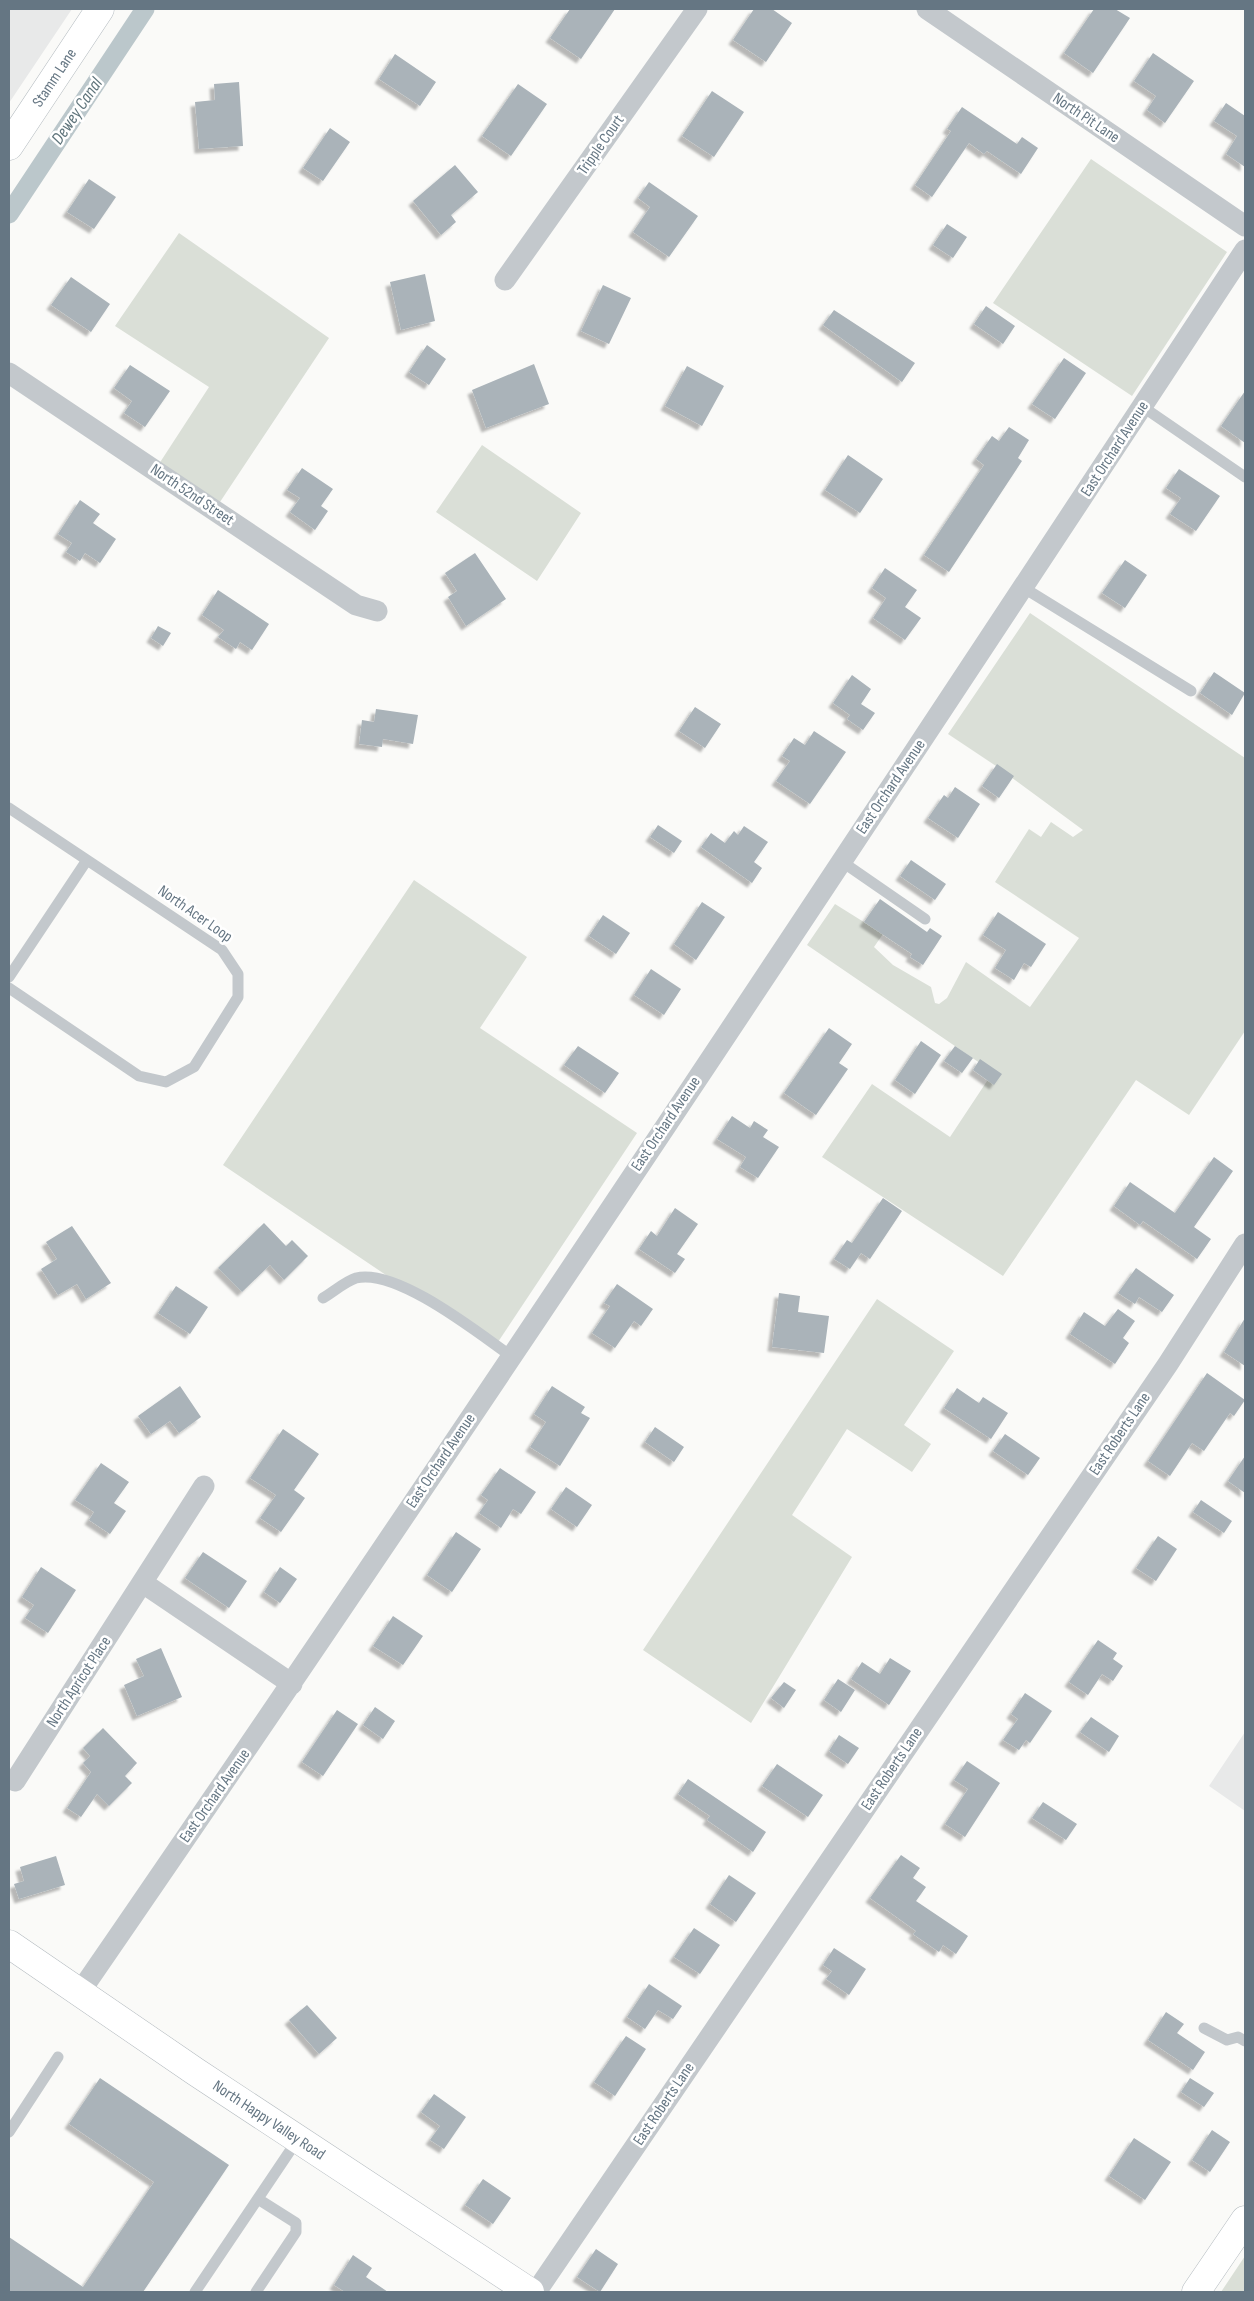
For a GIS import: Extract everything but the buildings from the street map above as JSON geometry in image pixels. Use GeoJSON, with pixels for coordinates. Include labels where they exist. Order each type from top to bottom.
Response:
{"type":"FeatureCollection","features":[{"type":"Feature","properties":{"kind":"main road","name":"Stamm Lane"},"geometry":{"type":"LineString","coordinates":[[9,146],[100,9]]}},
{"type":"Feature","properties":{"kind":"main road","name":"North Happy Valley Road"},"geometry":{"type":"LineString","coordinates":[[9,1944],[298,2139],[530,2292]]}},
{"type":"Feature","properties":{"kind":"main road"},"geometry":{"type":"LineString","coordinates":[[1196,2292],[1245,2220]]}},
{"type":"Feature","properties":{"kind":"street","name":"Tripple Court"},"geometry":{"type":"LineString","coordinates":[[505,280],[697,9]]}},
{"type":"Feature","properties":{"kind":"street","name":"North Pit Lane"},"geometry":{"type":"LineString","coordinates":[[927,9],[1245,226]]}},
{"type":"Feature","properties":{"kind":"street","name":"East Orchard Avenue"},"geometry":{"type":"LineString","coordinates":[[80,1992],[292,1684],[1024,588],[1245,250]]}},
{"type":"Feature","properties":{"kind":"street","name":"North 52nd Street"},"geometry":{"type":"LineString","coordinates":[[9,373],[356,605],[377,611]]}},
{"type":"Feature","properties":{"kind":"street","name":"East Roberts Lane"},"geometry":{"type":"LineString","coordinates":[[536,2292],[1168,1364],[1245,1244]]}},
{"type":"Feature","properties":{"kind":"street","name":"North Apricot Place"},"geometry":{"type":"LineString","coordinates":[[15,1781],[204,1486]]}},
{"type":"Feature","properties":{"kind":"street"},"geometry":{"type":"LineString","coordinates":[[143,1583],[292,1684]]}},
{"type":"Feature","properties":{"kind":"lane"},"geometry":{"type":"LineString","coordinates":[[1142,407],[1245,477]]}},
{"type":"Feature","properties":{"kind":"lane"},"geometry":{"type":"LineString","coordinates":[[1024,588],[1191,691]]}},
{"type":"Feature","properties":{"kind":"lane","name":"North Acer Loop"},"geometry":{"type":"LineString","coordinates":[[9,988],[139,1076],[166,1082],[194,1067],[238,997],[238,974],[222,950],[87,860],[11,814]]}},
{"type":"Feature","properties":{"kind":"lane"},"geometry":{"type":"LineString","coordinates":[[9,977],[87,860]]}},
{"type":"Feature","properties":{"kind":"lane"},"geometry":{"type":"LineString","coordinates":[[841,861],[925,919]]}},
{"type":"Feature","properties":{"kind":"lane"},"geometry":{"type":"LineString","coordinates":[[324,1298],[356,1278],[384,1278],[433,1302],[511,1356]]}},
{"type":"Feature","properties":{"kind":"lane"},"geometry":{"type":"LineString","coordinates":[[1204,2028],[1227,2040],[1238,2037],[1245,2042]]}},
{"type":"Feature","properties":{"kind":"lane"},"geometry":{"type":"LineString","coordinates":[[9,2132],[58,2057]]}},
{"type":"Feature","properties":{"kind":"lane"},"geometry":{"type":"LineString","coordinates":[[195,2292],[298,2139]]}},
{"type":"Feature","properties":{"kind":"lane"},"geometry":{"type":"LineString","coordinates":[[256,2292],[296,2232],[296,2223],[258,2198]]}},
{"type":"Feature","properties":{"kind":"shaded area"},"geometry":{"type":"Polygon","coordinates":[[[9,9],[72,9],[9,103],[9,9]]]}},
{"type":"Feature","properties":{"kind":"shaded area"},"geometry":{"type":"Polygon","coordinates":[[[1091,159],[1227,252],[1132,396],[993,303],[1091,159]]]}},
{"type":"Feature","properties":{"kind":"shaded area"},"geometry":{"type":"Polygon","coordinates":[[[179,233],[329,338],[216,508],[157,467],[209,387],[115,326],[179,233]]]}},
{"type":"Feature","properties":{"kind":"shaded area"},"geometry":{"type":"Polygon","coordinates":[[[482,445],[581,513],[537,581],[436,512],[482,445]]]}},
{"type":"Feature","properties":{"kind":"shaded area"},"geometry":{"type":"Polygon","coordinates":[[[1030,613],[1245,758],[1245,1031],[1189,1115],[1136,1080],[1003,1276],[822,1157],[872,1084],[950,1137],[993,1072],[807,945],[835,904],[883,934],[874,947],[893,965],[931,987],[935,1003],[939,1004],[947,998],[966,962],[1030,1007],[1079,938],[995,882],[1029,829],[1041,837],[1051,822],[1073,837],[1083,830],[996,766],[948,734],[1030,613]]]}},
{"type":"Feature","properties":{"kind":"shaded area"},"geometry":{"type":"Polygon","coordinates":[[[414,880],[527,957],[480,1028],[637,1133],[494,1348],[223,1165],[414,880]]]}},
{"type":"Feature","properties":{"kind":"shaded area"},"geometry":{"type":"Polygon","coordinates":[[[877,1299],[954,1351],[904,1425],[931,1444],[912,1472],[847,1429],[792,1515],[852,1557],[751,1723],[643,1650],[877,1299]]]}},
{"type":"Feature","properties":{"kind":"shaded area"},"geometry":{"type":"Polygon","coordinates":[[[1245,1732],[1245,1811],[1209,1786],[1245,1732]]]}},
{"type":"Feature","properties":{"kind":"shaded area"},"geometry":{"type":"Polygon","coordinates":[[[1245,2256],[1245,2292],[1221,2292],[1245,2256]]]}},
{"type":"Feature","properties":{"kind":"waterway","name":"Dewey Canal"},"geometry":{"type":"LineString","coordinates":[[9,214],[145,9]]}}]}
